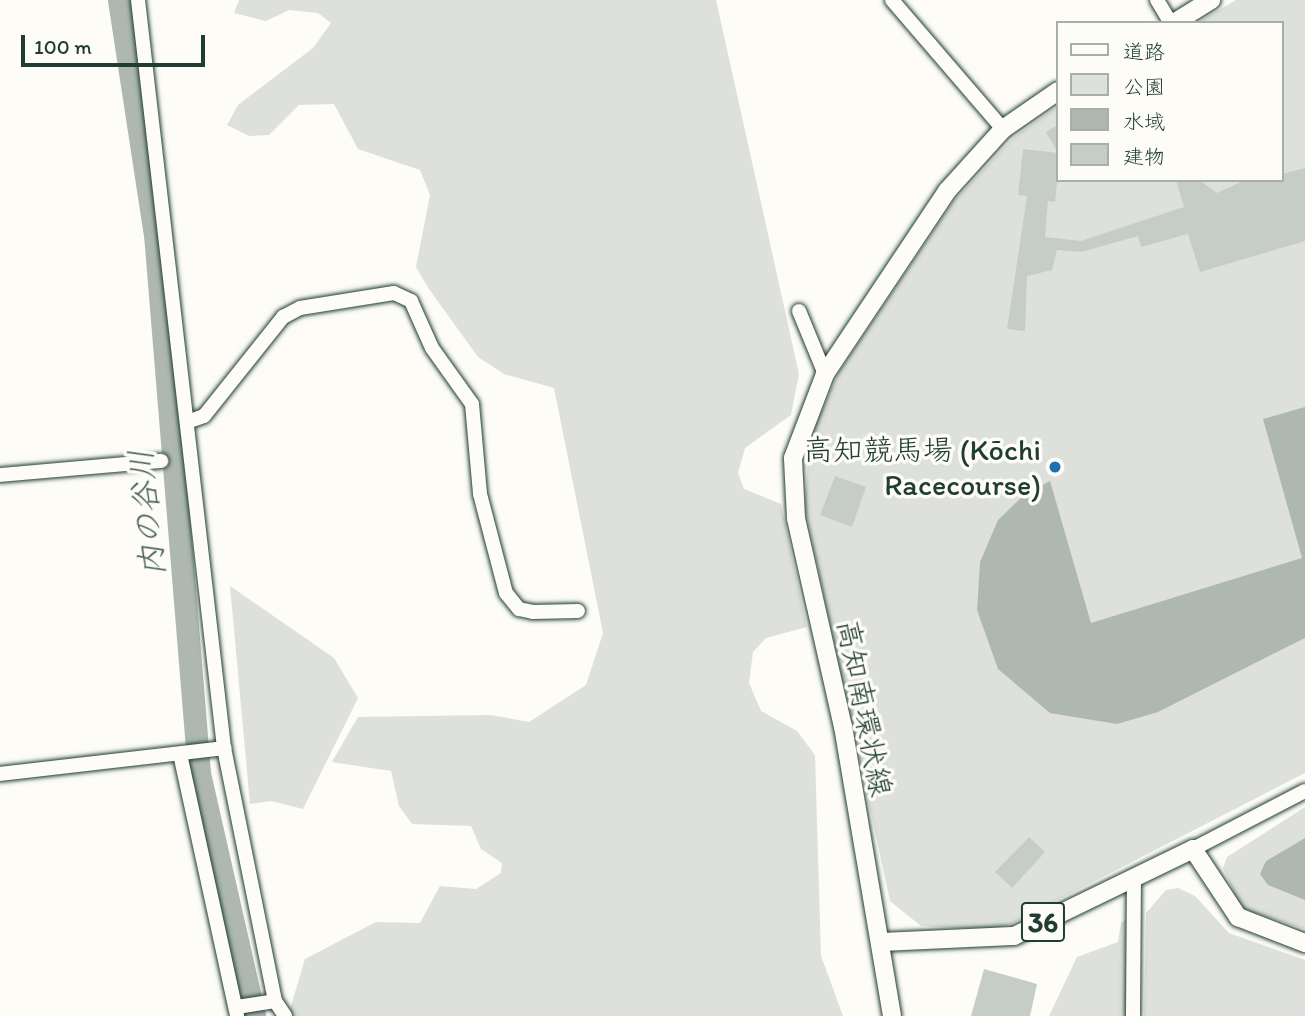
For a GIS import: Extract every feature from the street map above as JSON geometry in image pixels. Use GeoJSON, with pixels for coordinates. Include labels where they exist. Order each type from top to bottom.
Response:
{"type":"FeatureCollection","features":[{"type":"Feature","properties":{"kind":"main road"},"geometry":{"type":"LineString","coordinates":[[1175,21],[1211,0]]}},
{"type":"Feature","properties":{"kind":"main road","name":"高知南環状線"},"geometry":{"type":"LineString","coordinates":[[892,1016],[880,942],[793,500],[796,444],[825,374],[947,191],[1003,129],[1056,92]]}},
{"type":"Feature","properties":{"kind":"main road"},"geometry":{"type":"LineString","coordinates":[[1193,849],[1238,917],[1305,943]]}},
{"type":"Feature","properties":{"kind":"main road","name":"36"},"geometry":{"type":"LineString","coordinates":[[880,942],[1014,936],[1193,849]]}},
{"type":"Feature","properties":{"kind":"street"},"geometry":{"type":"LineString","coordinates":[[138,0],[190,421],[220,749],[272,1001],[285,1016]]}},
{"type":"Feature","properties":{"kind":"street"},"geometry":{"type":"LineString","coordinates":[[892,0],[1003,129]]}},
{"type":"Feature","properties":{"kind":"street"},"geometry":{"type":"LineString","coordinates":[[1157,0],[1171,21]]}},
{"type":"Feature","properties":{"kind":"street"},"geometry":{"type":"LineString","coordinates":[[190,421],[204,416],[283,317],[300,308],[394,293],[411,301],[432,348],[472,404],[480,494],[506,593],[519,609],[533,612],[578,611]]}},
{"type":"Feature","properties":{"kind":"street"},"geometry":{"type":"LineString","coordinates":[[799,311],[825,374]]}},
{"type":"Feature","properties":{"kind":"street"},"geometry":{"type":"LineString","coordinates":[[0,475],[161,461]]}},
{"type":"Feature","properties":{"kind":"street"},"geometry":{"type":"LineString","coordinates":[[0,774],[220,749]]}},
{"type":"Feature","properties":{"kind":"street"},"geometry":{"type":"LineString","coordinates":[[183,754],[228,996],[239,1009],[272,1001]]}},
{"type":"Feature","properties":{"kind":"street"},"geometry":{"type":"LineString","coordinates":[[1193,849],[1305,791]]}},
{"type":"Feature","properties":{"kind":"street"},"geometry":{"type":"LineString","coordinates":[[1133,1016],[1134,877]]}},
{"type":"Feature","properties":{"kind":"green space"},"geometry":{"type":"Polygon","coordinates":[[[239,0],[716,0],[799,374],[791,415],[745,448],[738,473],[744,489],[781,504],[807,627],[766,638],[753,652],[749,683],[761,711],[797,731],[815,755],[821,956],[843,1016],[288,1016],[305,959],[376,922],[420,923],[440,886],[476,889],[501,873],[502,863],[481,849],[471,826],[412,824],[399,806],[391,771],[332,762],[358,717],[491,715],[529,722],[586,685],[603,633],[554,388],[504,374],[478,357],[429,289],[416,267],[430,195],[420,170],[358,149],[334,104],[299,105],[269,135],[249,136],[227,125],[238,105],[313,48],[331,23],[318,13],[289,10],[266,21],[234,13],[239,0]]]}},
{"type":"Feature","properties":{"kind":"green space","name":"高知競馬場 (Kōchi Racecourse)"},"geometry":{"type":"Polygon","coordinates":[[[1236,0],[1305,0],[1305,773],[1013,923],[991,930],[921,926],[890,901],[805,508],[809,440],[839,372],[953,202],[1013,138],[1056,107],[1056,182],[1284,182],[1284,21],[1200,21],[1236,0]]]}},
{"type":"Feature","properties":{"kind":"green space"},"geometry":{"type":"Polygon","coordinates":[[[230,586],[334,658],[358,698],[303,809],[271,801],[250,804],[230,586]]]}},
{"type":"Feature","properties":{"kind":"green space"},"geometry":{"type":"Polygon","coordinates":[[[1305,807],[1305,929],[1258,914],[1245,916],[1223,868],[1227,857],[1305,807]]]}},
{"type":"Feature","properties":{"kind":"green space"},"geometry":{"type":"Polygon","coordinates":[[[1178,888],[1195,896],[1229,933],[1305,960],[1305,1016],[1144,1016],[1146,913],[1166,890],[1178,888]]]}},
{"type":"Feature","properties":{"kind":"green space"},"geometry":{"type":"Polygon","coordinates":[[[1132,916],[1129,1016],[1049,1016],[1077,957],[1118,942],[1121,923],[1132,916]]]}},
{"type":"Feature","properties":{"kind":"water"},"geometry":{"type":"Polygon","coordinates":[[[1305,407],[1305,638],[1158,712],[1117,724],[1050,713],[998,669],[977,610],[980,562],[998,520],[1025,494],[1050,481],[1091,623],[1302,558],[1263,419],[1305,407]]]}},
{"type":"Feature","properties":{"kind":"water"},"geometry":{"type":"Polygon","coordinates":[[[1305,838],[1305,900],[1268,885],[1260,874],[1266,861],[1305,838]]]}},
{"type":"Feature","properties":{"kind":"building"},"geometry":{"type":"Polygon","coordinates":[[[1056,126],[1056,150],[1046,132],[1056,126]]]}},
{"type":"Feature","properties":{"kind":"building"},"geometry":{"type":"Polygon","coordinates":[[[1023,149],[1056,153],[1055,202],[1048,201],[1045,237],[1081,241],[1184,207],[1177,182],[1202,182],[1217,193],[1241,182],[1284,182],[1284,173],[1305,168],[1305,241],[1200,272],[1188,234],[1141,247],[1138,236],[1081,252],[1057,250],[1052,270],[1027,276],[1025,331],[1007,329],[1027,196],[1018,195],[1023,149]]]}},
{"type":"Feature","properties":{"kind":"building"},"geometry":{"type":"Polygon","coordinates":[[[835,476],[866,487],[852,527],[820,515],[835,476]]]}},
{"type":"Feature","properties":{"kind":"building"},"geometry":{"type":"Polygon","coordinates":[[[1029,837],[1045,852],[1012,888],[995,872],[1029,837]]]}},
{"type":"Feature","properties":{"kind":"building"},"geometry":{"type":"Polygon","coordinates":[[[984,969],[1037,984],[1030,1016],[971,1016],[984,969]]]}},
{"type":"Feature","properties":{"kind":"waterway","name":"内の谷川"},"geometry":{"type":"LineString","coordinates":[[119,0],[155,234],[199,773],[254,1016]]}},
{"type":"Feature","properties":{"kind":"place","name":"高知競馬場 (Kōchi Racecourse)"},"geometry":{"type":"Point","coordinates":[1055,467]}}]}
